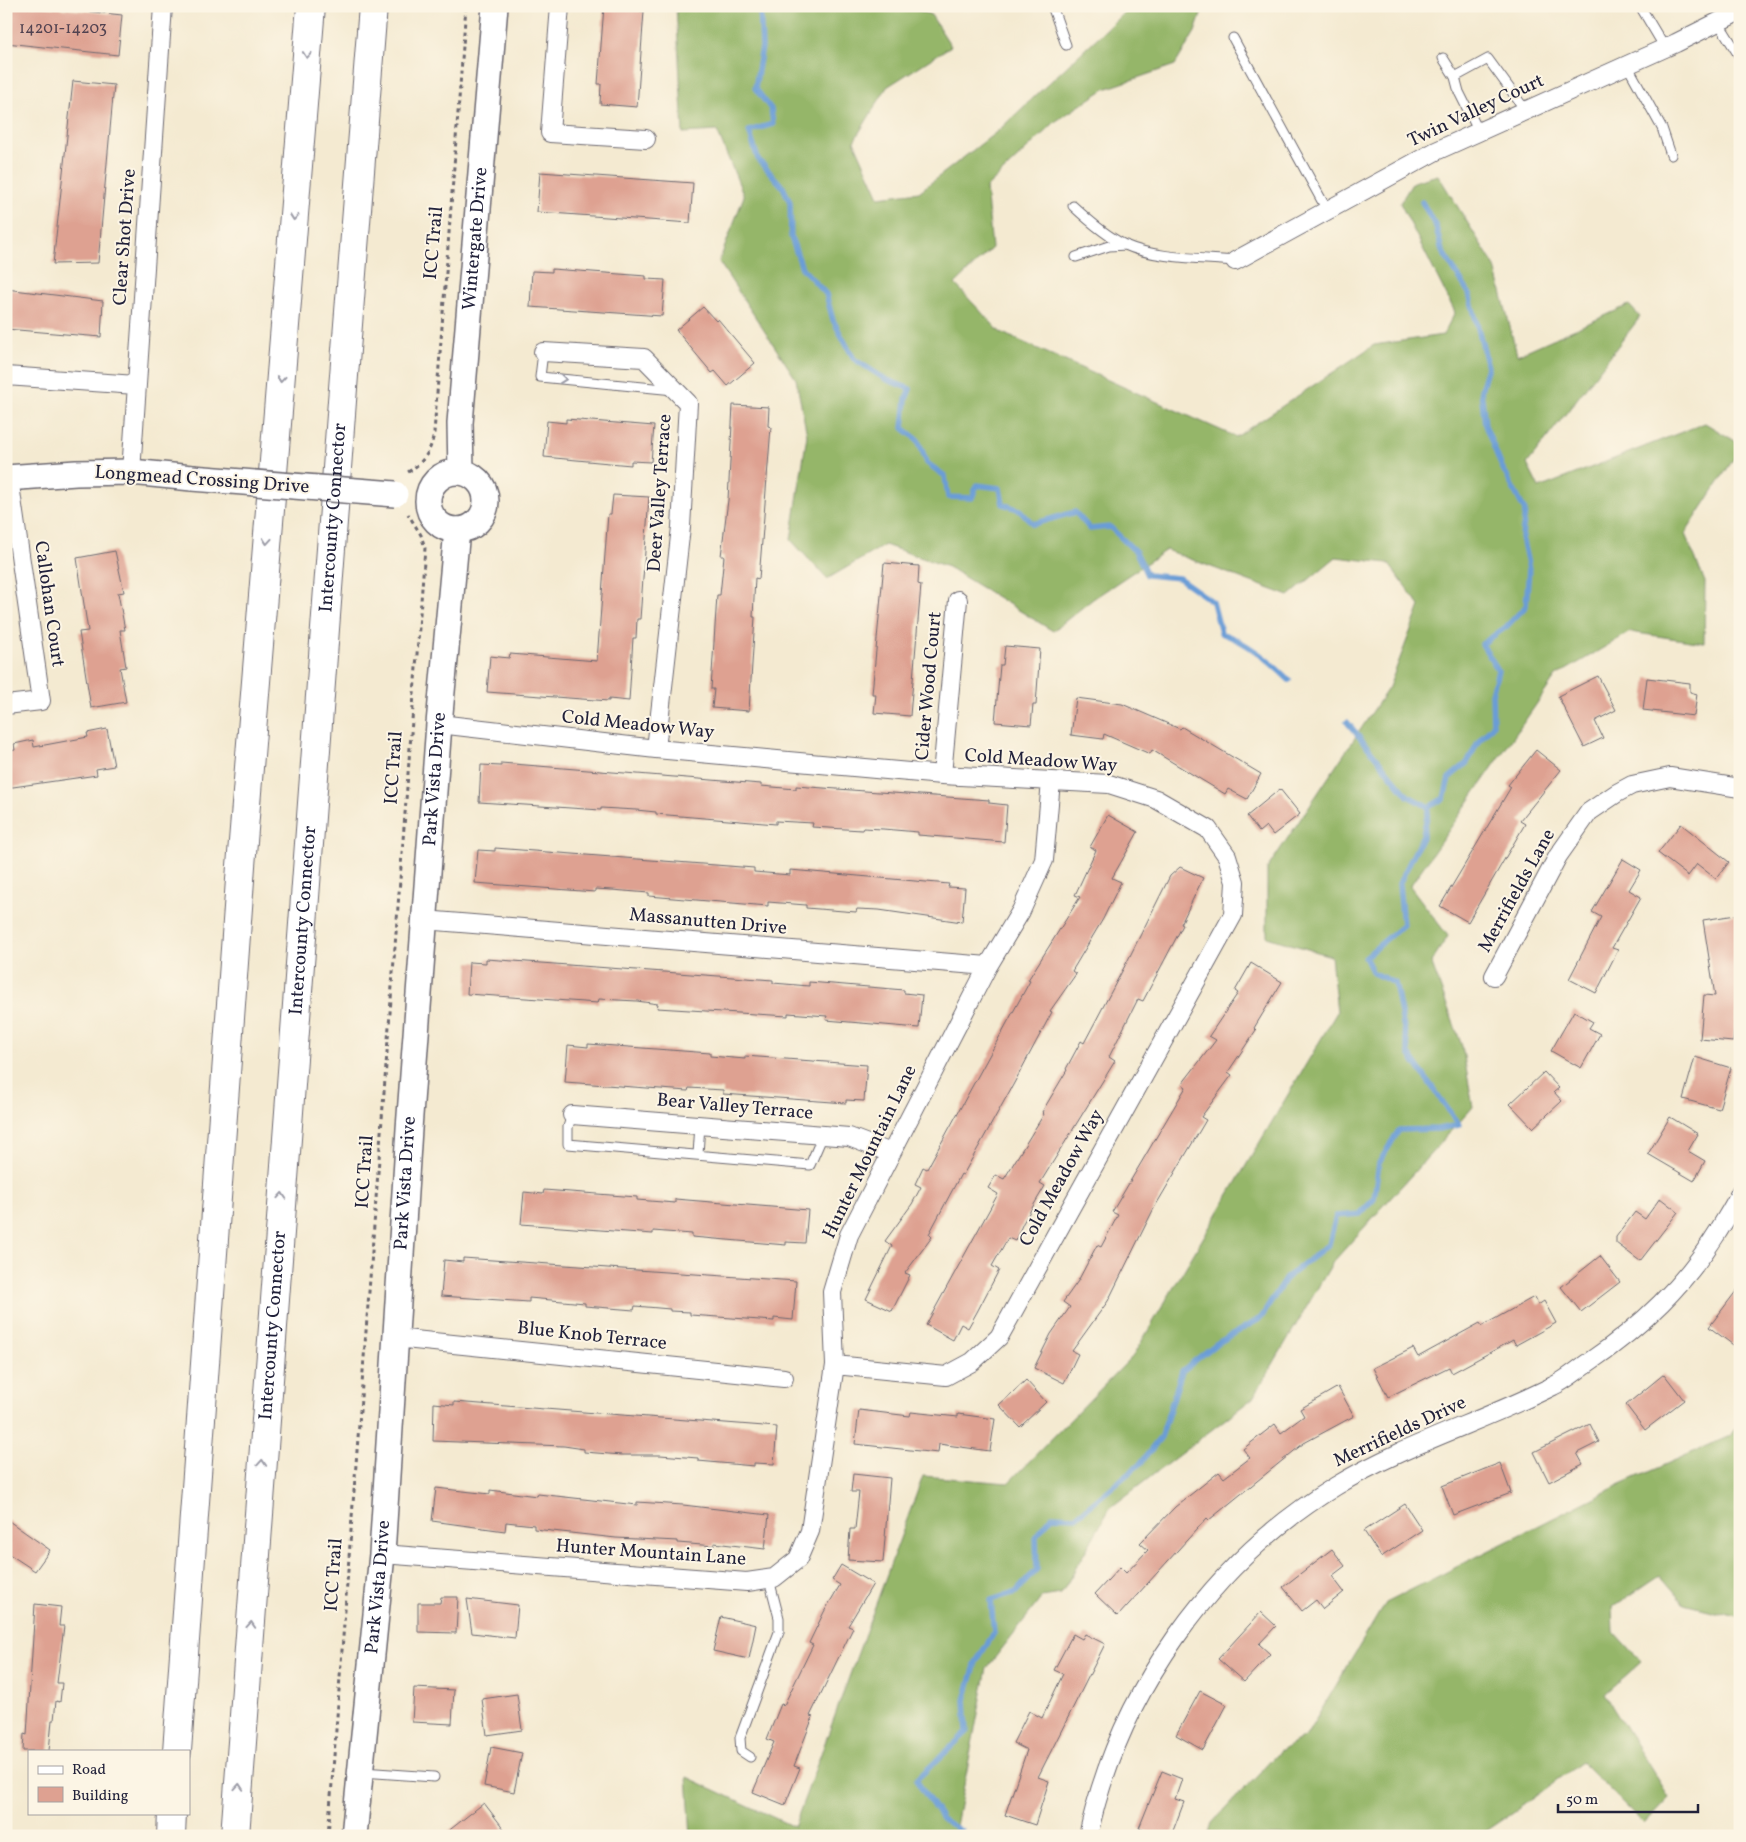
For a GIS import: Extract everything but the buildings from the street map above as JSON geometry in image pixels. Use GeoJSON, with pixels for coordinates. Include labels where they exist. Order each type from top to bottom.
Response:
{"type":"FeatureCollection","features":[{"type":"Feature","properties":{"kind":"highway"},"geometry":{"type":"LineString","coordinates":[[177,1750],[241,866],[311,6]]}},
{"type":"Feature","properties":{"kind":"highway","name":"Intercounty Connector"},"geometry":{"type":"LineString","coordinates":[[235,1836],[342,402],[374,6]]}},
{"type":"Feature","properties":{"kind":"highway"},"geometry":{"type":"LineString","coordinates":[[171,1836],[172,1814]]}},
{"type":"Feature","properties":{"kind":"street","name":"Clear Shot Drive"},"geometry":{"type":"LineString","coordinates":[[131,472],[163,6]]}},
{"type":"Feature","properties":{"kind":"street","name":"Wintergate Drive"},"geometry":{"type":"LineString","coordinates":[[461,472],[460,423],[495,6]]}},
{"type":"Feature","properties":{"kind":"street"},"geometry":{"type":"LineString","coordinates":[[560,6],[550,133],[646,139]]}},
{"type":"Feature","properties":{"kind":"street","name":"Twin Valley Court"},"geometry":{"type":"LineString","coordinates":[[1236,261],[1436,151],[1665,48],[1740,11]]}},
{"type":"Feature","properties":{"kind":"street","name":"Deer Valley Terrace"},"geometry":{"type":"LineString","coordinates":[[543,352],[644,358],[688,403],[681,527],[656,749]]}},
{"type":"Feature","properties":{"kind":"street"},"geometry":{"type":"LineString","coordinates":[[6,376],[136,385]]}},
{"type":"Feature","properties":{"kind":"street","name":"Longmead Crossing Drive"},"geometry":{"type":"LineString","coordinates":[[8,478],[76,472],[131,472],[402,504],[428,495]]}},
{"type":"Feature","properties":{"kind":"street"},"geometry":{"type":"LineString","coordinates":[[451,472],[461,472],[478,480],[486,498],[482,516],[476,524],[467,529],[457,530],[444,527],[429,512],[428,495],[433,484],[442,476],[451,472]]}},
{"type":"Feature","properties":{"kind":"street","name":"Callohan Court"},"geometry":{"type":"LineString","coordinates":[[6,705],[41,701],[8,478]]}},
{"type":"Feature","properties":{"kind":"street","name":"Park Vista Drive"},"geometry":{"type":"LineString","coordinates":[[354,1836],[382,1554],[424,920],[439,724],[457,530]]}},
{"type":"Feature","properties":{"kind":"street","name":"Cider Wood Court"},"geometry":{"type":"LineString","coordinates":[[942,775],[958,600]]}},
{"type":"Feature","properties":{"kind":"street","name":"Cold Meadow Way"},"geometry":{"type":"LineString","coordinates":[[439,724],[656,749],[942,775],[1109,784],[1156,799],[1208,829],[1227,856],[1235,882],[1232,915],[999,1336],[972,1362],[946,1376],[834,1365]]}},
{"type":"Feature","properties":{"kind":"street","name":"Merrifields Lane"},"geometry":{"type":"LineString","coordinates":[[1494,976],[1558,856],[1589,812],[1617,793],[1632,786],[1670,777],[1740,788]]}},
{"type":"Feature","properties":{"kind":"street","name":"Hunter Mountain Lane"},"geometry":{"type":"LineString","coordinates":[[382,1554],[747,1582],[774,1578],[798,1559],[810,1531],[834,1365],[832,1292],[849,1235],[988,966],[1021,912],[1044,860],[1051,781]]}},
{"type":"Feature","properties":{"kind":"street","name":"Massanutten Drive"},"geometry":{"type":"LineString","coordinates":[[424,920],[988,966]]}},
{"type":"Feature","properties":{"kind":"street","name":"Bear Valley Terrace"},"geometry":{"type":"LineString","coordinates":[[572,1115],[849,1137],[891,1154]]}},
{"type":"Feature","properties":{"kind":"street","name":"Merrifields Drive"},"geometry":{"type":"LineString","coordinates":[[1088,1836],[1096,1803],[1121,1731],[1166,1650],[1220,1581],[1283,1523],[1336,1486],[1393,1455],[1555,1385],[1626,1337],[1673,1293],[1700,1260],[1740,1193]]}},
{"type":"Feature","properties":{"kind":"street","name":"Blue Knob Terrace"},"geometry":{"type":"LineString","coordinates":[[395,1338],[784,1378]]}},
{"type":"Feature","properties":{"kind":"lane"},"geometry":{"type":"LineString","coordinates":[[1052,6],[1066,45]]}},
{"type":"Feature","properties":{"kind":"lane"},"geometry":{"type":"LineString","coordinates":[[1640,6],[1665,48]]}},
{"type":"Feature","properties":{"kind":"lane"},"geometry":{"type":"LineString","coordinates":[[1718,22],[1740,57]]}},
{"type":"Feature","properties":{"kind":"lane"},"geometry":{"type":"LineString","coordinates":[[1233,38],[1328,210]]}},
{"type":"Feature","properties":{"kind":"lane"},"geometry":{"type":"LineString","coordinates":[[1443,58],[1455,77],[1459,92],[1479,132]]}},
{"type":"Feature","properties":{"kind":"lane"},"geometry":{"type":"LineString","coordinates":[[1455,77],[1488,59],[1526,111]]}},
{"type":"Feature","properties":{"kind":"lane"},"geometry":{"type":"LineString","coordinates":[[1627,65],[1662,128],[1671,155]]}},
{"type":"Feature","properties":{"kind":"lane"},"geometry":{"type":"LineString","coordinates":[[1073,206],[1104,232],[1126,245],[1159,253],[1236,261]]}},
{"type":"Feature","properties":{"kind":"lane"},"geometry":{"type":"LineString","coordinates":[[1076,257],[1109,246],[1126,245]]}},
{"type":"Feature","properties":{"kind":"lane"},"geometry":{"type":"LineString","coordinates":[[543,352],[540,377],[676,390]]}},
{"type":"Feature","properties":{"kind":"lane"},"geometry":{"type":"LineString","coordinates":[[572,1115],[568,1127],[568,1144],[810,1165],[823,1135]]}},
{"type":"Feature","properties":{"kind":"lane"},"geometry":{"type":"LineString","coordinates":[[698,1154],[700,1126]]}},
{"type":"Feature","properties":{"kind":"lane"},"geometry":{"type":"LineString","coordinates":[[750,1757],[741,1751],[740,1738],[779,1632],[779,1618],[769,1579]]}},
{"type":"Feature","properties":{"kind":"lane"},"geometry":{"type":"LineString","coordinates":[[360,1772],[434,1777]]}},
{"type":"Feature","properties":{"kind":"path","name":"ICC Trail"},"geometry":{"type":"LineString","coordinates":[[408,472],[427,456],[432,447],[434,433],[466,6]]}},
{"type":"Feature","properties":{"kind":"path","name":"ICC Trail"},"geometry":{"type":"LineString","coordinates":[[328,1836],[425,548],[422,535],[402,504]]}},
{"type":"Feature","properties":{"kind":"green space"},"geometry":{"type":"Polygon","coordinates":[[[676,6],[907,6],[931,15],[951,46],[887,87],[854,141],[879,197],[919,192],[999,130],[1131,6],[1204,6],[1195,32],[1175,65],[1105,89],[1056,121],[986,188],[992,248],[955,284],[1000,332],[1236,437],[1374,345],[1443,335],[1455,312],[1400,203],[1413,182],[1438,175],[1495,267],[1517,355],[1629,305],[1640,317],[1527,464],[1539,488],[1705,423],[1740,444],[1740,449],[1685,534],[1705,582],[1704,643],[1630,632],[1556,676],[1410,886],[1448,936],[1431,962],[1462,1046],[1473,1107],[1333,1262],[1253,1398],[1110,1508],[1061,1594],[1042,1597],[987,1668],[954,1836],[691,1836],[687,1777],[794,1827],[923,1476],[1008,1483],[1133,1356],[1337,1012],[1331,956],[1267,937],[1267,869],[1389,687],[1420,606],[1388,563],[1336,557],[1289,596],[1166,550],[1093,599],[1053,631],[948,567],[885,545],[827,579],[791,540],[807,435],[796,379],[719,262],[744,196],[717,131],[683,133],[676,6]]]}},
{"type":"Feature","properties":{"kind":"green space"},"geometry":{"type":"Polygon","coordinates":[[[1740,1421],[1740,1618],[1685,1604],[1660,1575],[1613,1607],[1614,1632],[1641,1662],[1605,1694],[1669,1798],[1644,1824],[1582,1762],[1478,1836],[1208,1836],[1212,1823],[1279,1752],[1306,1736],[1385,1603],[1621,1484],[1730,1436],[1740,1421]]]}},
{"type":"Feature","properties":{"kind":"waterway"},"geometry":{"type":"LineString","coordinates":[[760,6],[762,47],[755,88],[771,109],[773,124],[749,131],[758,159],[783,187],[790,202],[791,237],[802,268],[826,294],[833,320],[854,359],[885,379],[910,389],[906,399],[903,428],[918,440],[927,463],[945,476],[948,497],[972,498],[977,485],[1000,488],[1003,504],[1020,510],[1033,524],[1075,512],[1090,529],[1110,527],[1136,552],[1147,575],[1179,578],[1213,602],[1221,633],[1258,653],[1289,680]]}},
{"type":"Feature","properties":{"kind":"waterway"},"geometry":{"type":"LineString","coordinates":[[1422,202],[1436,227],[1442,251],[1469,293],[1488,367],[1481,390],[1485,425],[1501,465],[1525,511],[1522,537],[1529,569],[1526,606],[1506,627],[1482,644],[1498,670],[1492,694],[1493,725],[1478,742],[1467,763],[1449,778],[1444,798],[1429,807]]}},
{"type":"Feature","properties":{"kind":"waterway"},"geometry":{"type":"LineString","coordinates":[[960,1836],[962,1832],[942,1819],[916,1780],[967,1732],[965,1700],[976,1662],[994,1633],[991,1600],[1016,1592],[1037,1569],[1036,1536],[1052,1516],[1076,1517],[1140,1464],[1161,1437],[1182,1371],[1216,1344],[1261,1318],[1286,1278],[1329,1244],[1336,1216],[1360,1214],[1374,1199],[1379,1163],[1399,1130],[1438,1129],[1459,1125],[1409,1054],[1395,983],[1373,973],[1365,957],[1403,925],[1399,884],[1423,835],[1429,807],[1408,796],[1347,722]]}}]}
